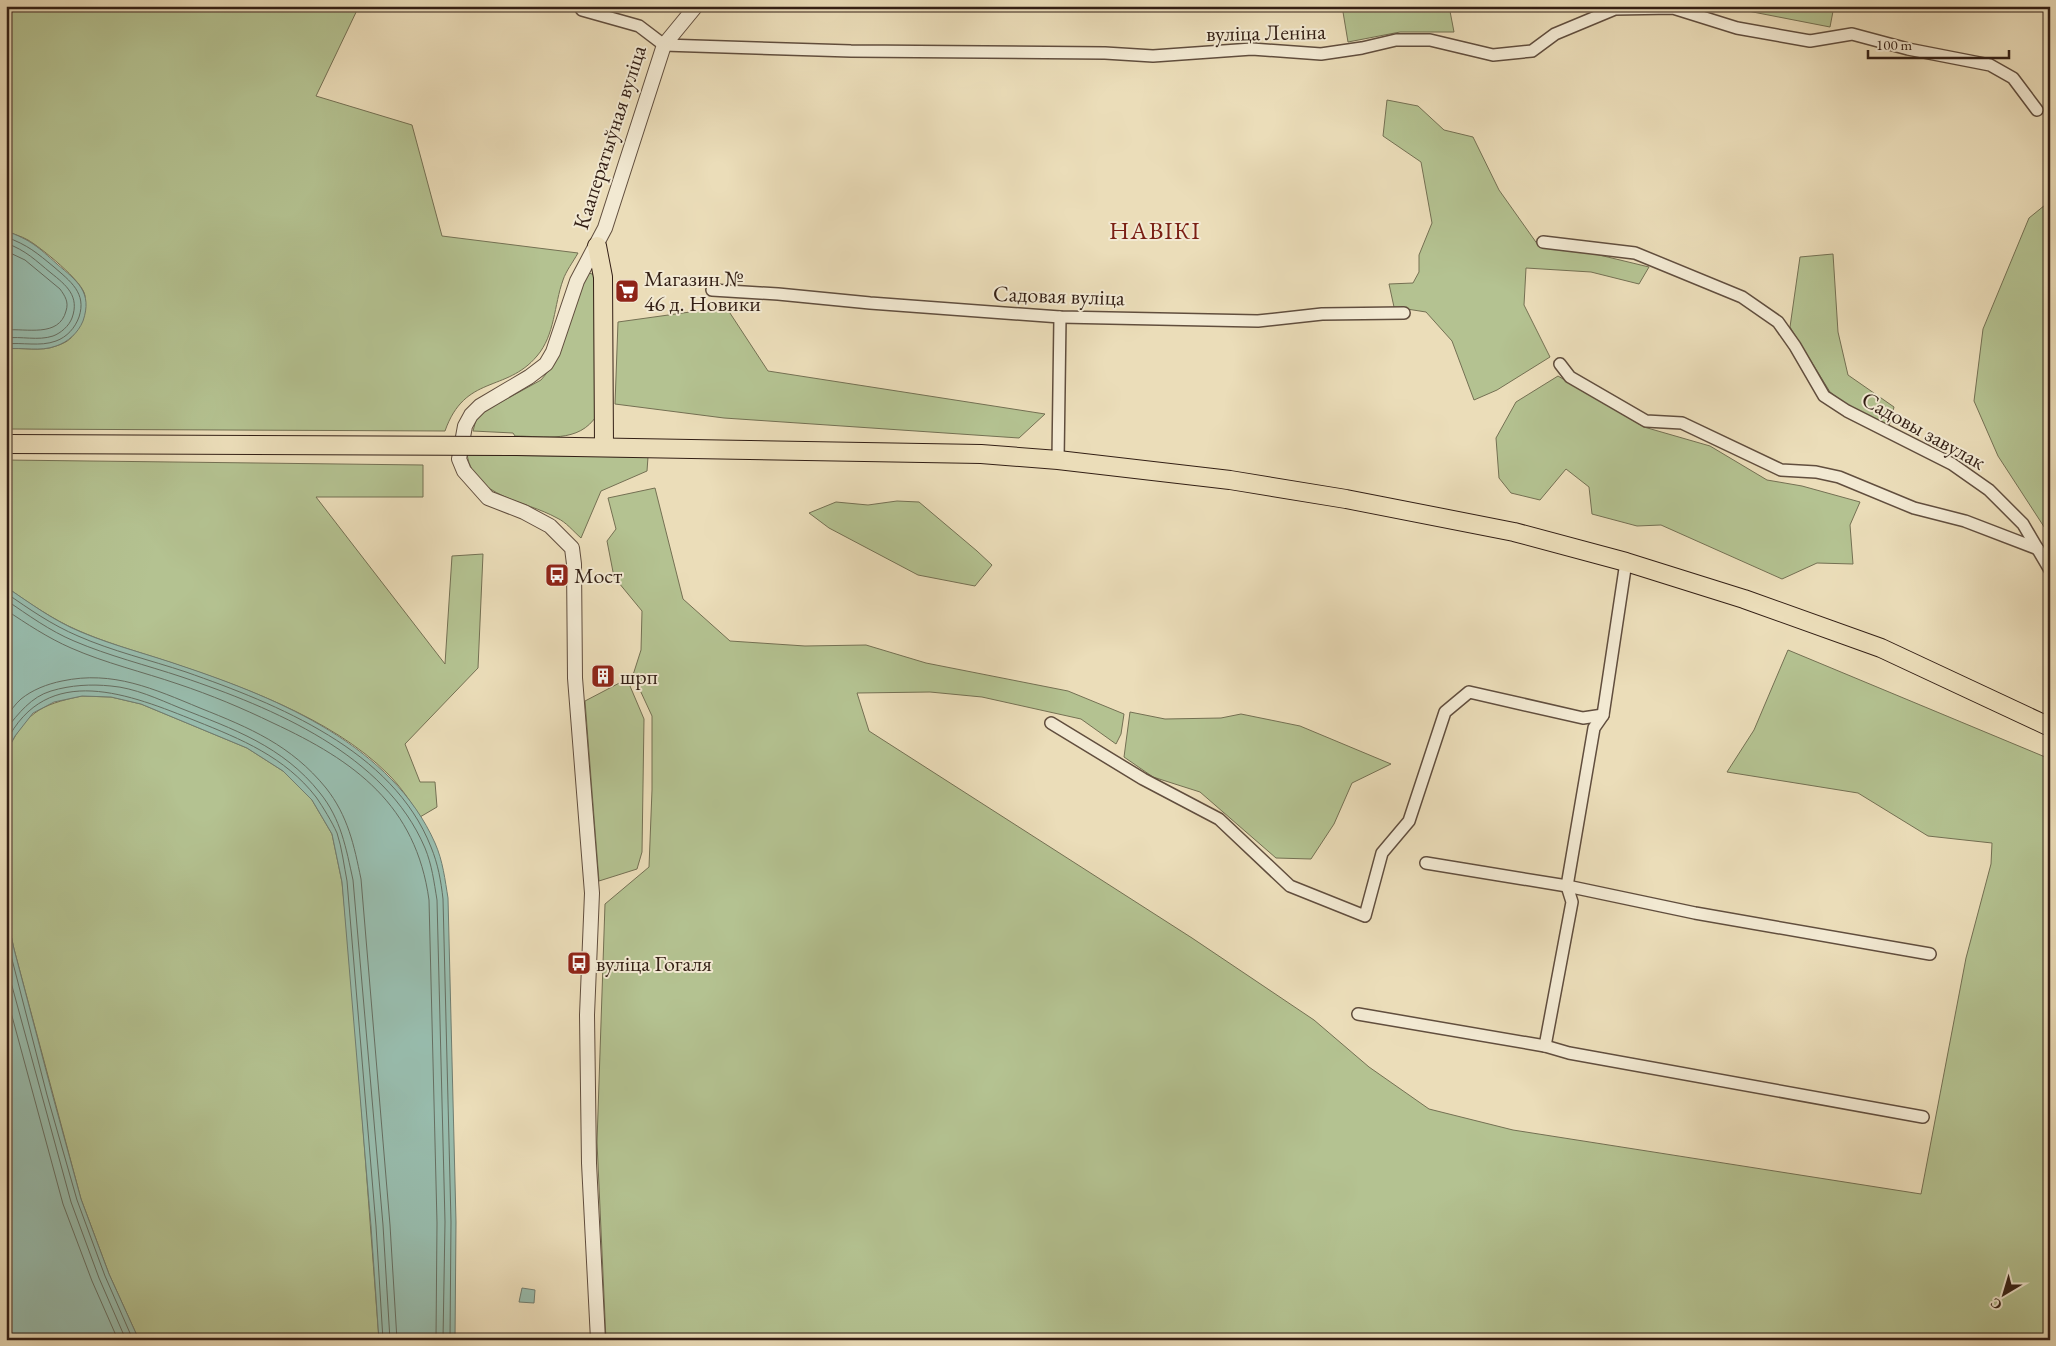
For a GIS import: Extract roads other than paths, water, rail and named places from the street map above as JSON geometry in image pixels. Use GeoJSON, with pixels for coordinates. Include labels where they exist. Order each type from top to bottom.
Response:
{"type":"FeatureCollection","features":[{"type":"Feature","properties":{"kind":"main road"},"geometry":{"type":"LineString","coordinates":[[597,246],[603,277],[604,447]]}},
{"type":"Feature","properties":{"kind":"main road"},"geometry":{"type":"LineString","coordinates":[[6,444],[517,446],[935,453],[1058,460],[1230,480],[1346,499],[1514,532],[1626,562],[1744,599],[1881,648],[2050,727]]}},
{"type":"Feature","properties":{"kind":"street","name":"Кааператыўная вуліца"},"geometry":{"type":"LineString","coordinates":[[580,6],[582,10],[639,26],[664,44],[605,228],[577,281],[553,352],[546,364],[529,377],[480,406],[471,415],[466,426],[459,459],[464,471],[488,498],[524,512],[550,526],[572,548],[574,564],[575,678],[592,893],[587,1015],[589,1134],[598,1340]]}},
{"type":"Feature","properties":{"kind":"street"},"geometry":{"type":"LineString","coordinates":[[664,44],[696,6]]}},
{"type":"Feature","properties":{"kind":"street","name":"вуліца Леніна"},"geometry":{"type":"LineString","coordinates":[[664,44],[851,51],[1105,53],[1153,56],[1252,49],[1321,54],[1362,48],[1396,40],[1430,40],[1493,56],[1532,51],[1555,34],[1615,9],[1673,8],[1737,28],[1810,41],[1852,34],[1908,49],[1990,65],[2013,78],[2038,110]]}},
{"type":"Feature","properties":{"kind":"street","name":"Садовы завулак"},"geometry":{"type":"LineString","coordinates":[[1543,242],[1635,253],[1742,297],[1778,322],[1795,346],[1824,396],[1847,412],[1952,464],[1989,490],[2024,524],[2050,570]]}},
{"type":"Feature","properties":{"kind":"street","name":"Садовая вуліца"},"geometry":{"type":"LineString","coordinates":[[712,290],[1060,318],[1258,321],[1322,314],[1404,313]]}},
{"type":"Feature","properties":{"kind":"street"},"geometry":{"type":"LineString","coordinates":[[1058,460],[1060,318]]}},
{"type":"Feature","properties":{"kind":"street"},"geometry":{"type":"LineString","coordinates":[[1560,364],[1570,378],[1646,421],[1682,423],[1781,470],[1816,472],[1839,477],[1914,508],[1965,520],[2038,549]]}},
{"type":"Feature","properties":{"kind":"street"},"geometry":{"type":"LineString","coordinates":[[1545,1046],[1572,902],[1567,886],[1594,728],[1602,715],[1626,562]]}},
{"type":"Feature","properties":{"kind":"street"},"geometry":{"type":"LineString","coordinates":[[1050,722],[1144,779],[1219,819],[1290,886],[1365,916],[1382,853],[1409,821],[1445,712],[1469,692],[1583,718],[1602,715]]}},
{"type":"Feature","properties":{"kind":"street"},"geometry":{"type":"LineString","coordinates":[[1426,864],[1567,886],[1695,913],[1930,954]]}},
{"type":"Feature","properties":{"kind":"street"},"geometry":{"type":"LineString","coordinates":[[1358,1014],[1545,1046],[1569,1053],[1923,1116]]}},
{"type":"Feature","properties":{"kind":"water"},"geometry":{"type":"Polygon","coordinates":[[[6,231],[39,248],[71,276],[81,288],[86,302],[83,321],[75,333],[60,344],[44,349],[6,349],[6,231]]]}},
{"type":"Feature","properties":{"kind":"water"},"geometry":{"type":"Polygon","coordinates":[[[6,587],[71,628],[106,642],[221,680],[295,711],[330,731],[362,753],[391,779],[416,809],[438,850],[448,898],[456,1222],[455,1340],[379,1340],[342,882],[332,834],[312,800],[283,771],[247,748],[141,704],[111,697],[82,696],[54,702],[33,713],[15,736],[6,753],[6,587]]]}},
{"type":"Feature","properties":{"kind":"water"},"geometry":{"type":"Polygon","coordinates":[[[6,912],[14,949],[81,1199],[109,1274],[139,1340],[6,1340],[6,912]]]}},
{"type":"Feature","properties":{"kind":"water"},"geometry":{"type":"Polygon","coordinates":[[[522,1288],[535,1290],[534,1303],[519,1302],[522,1288]]]}},
{"type":"Feature","properties":{"kind":"place","name":"Магазин № 46 д. Новики"},"geometry":{"type":"Point","coordinates":[627,291]}},
{"type":"Feature","properties":{"kind":"place","name":"Мост"},"geometry":{"type":"Point","coordinates":[557,575]}},
{"type":"Feature","properties":{"kind":"place","name":"шрп"},"geometry":{"type":"Point","coordinates":[603,676]}},
{"type":"Feature","properties":{"kind":"place","name":"вуліца Гогаля"},"geometry":{"type":"Point","coordinates":[579,963]}},
{"type":"Feature","properties":{"kind":"district","name":"НАВІКІ"},"geometry":{"type":"Point","coordinates":[1155,230]}}]}
